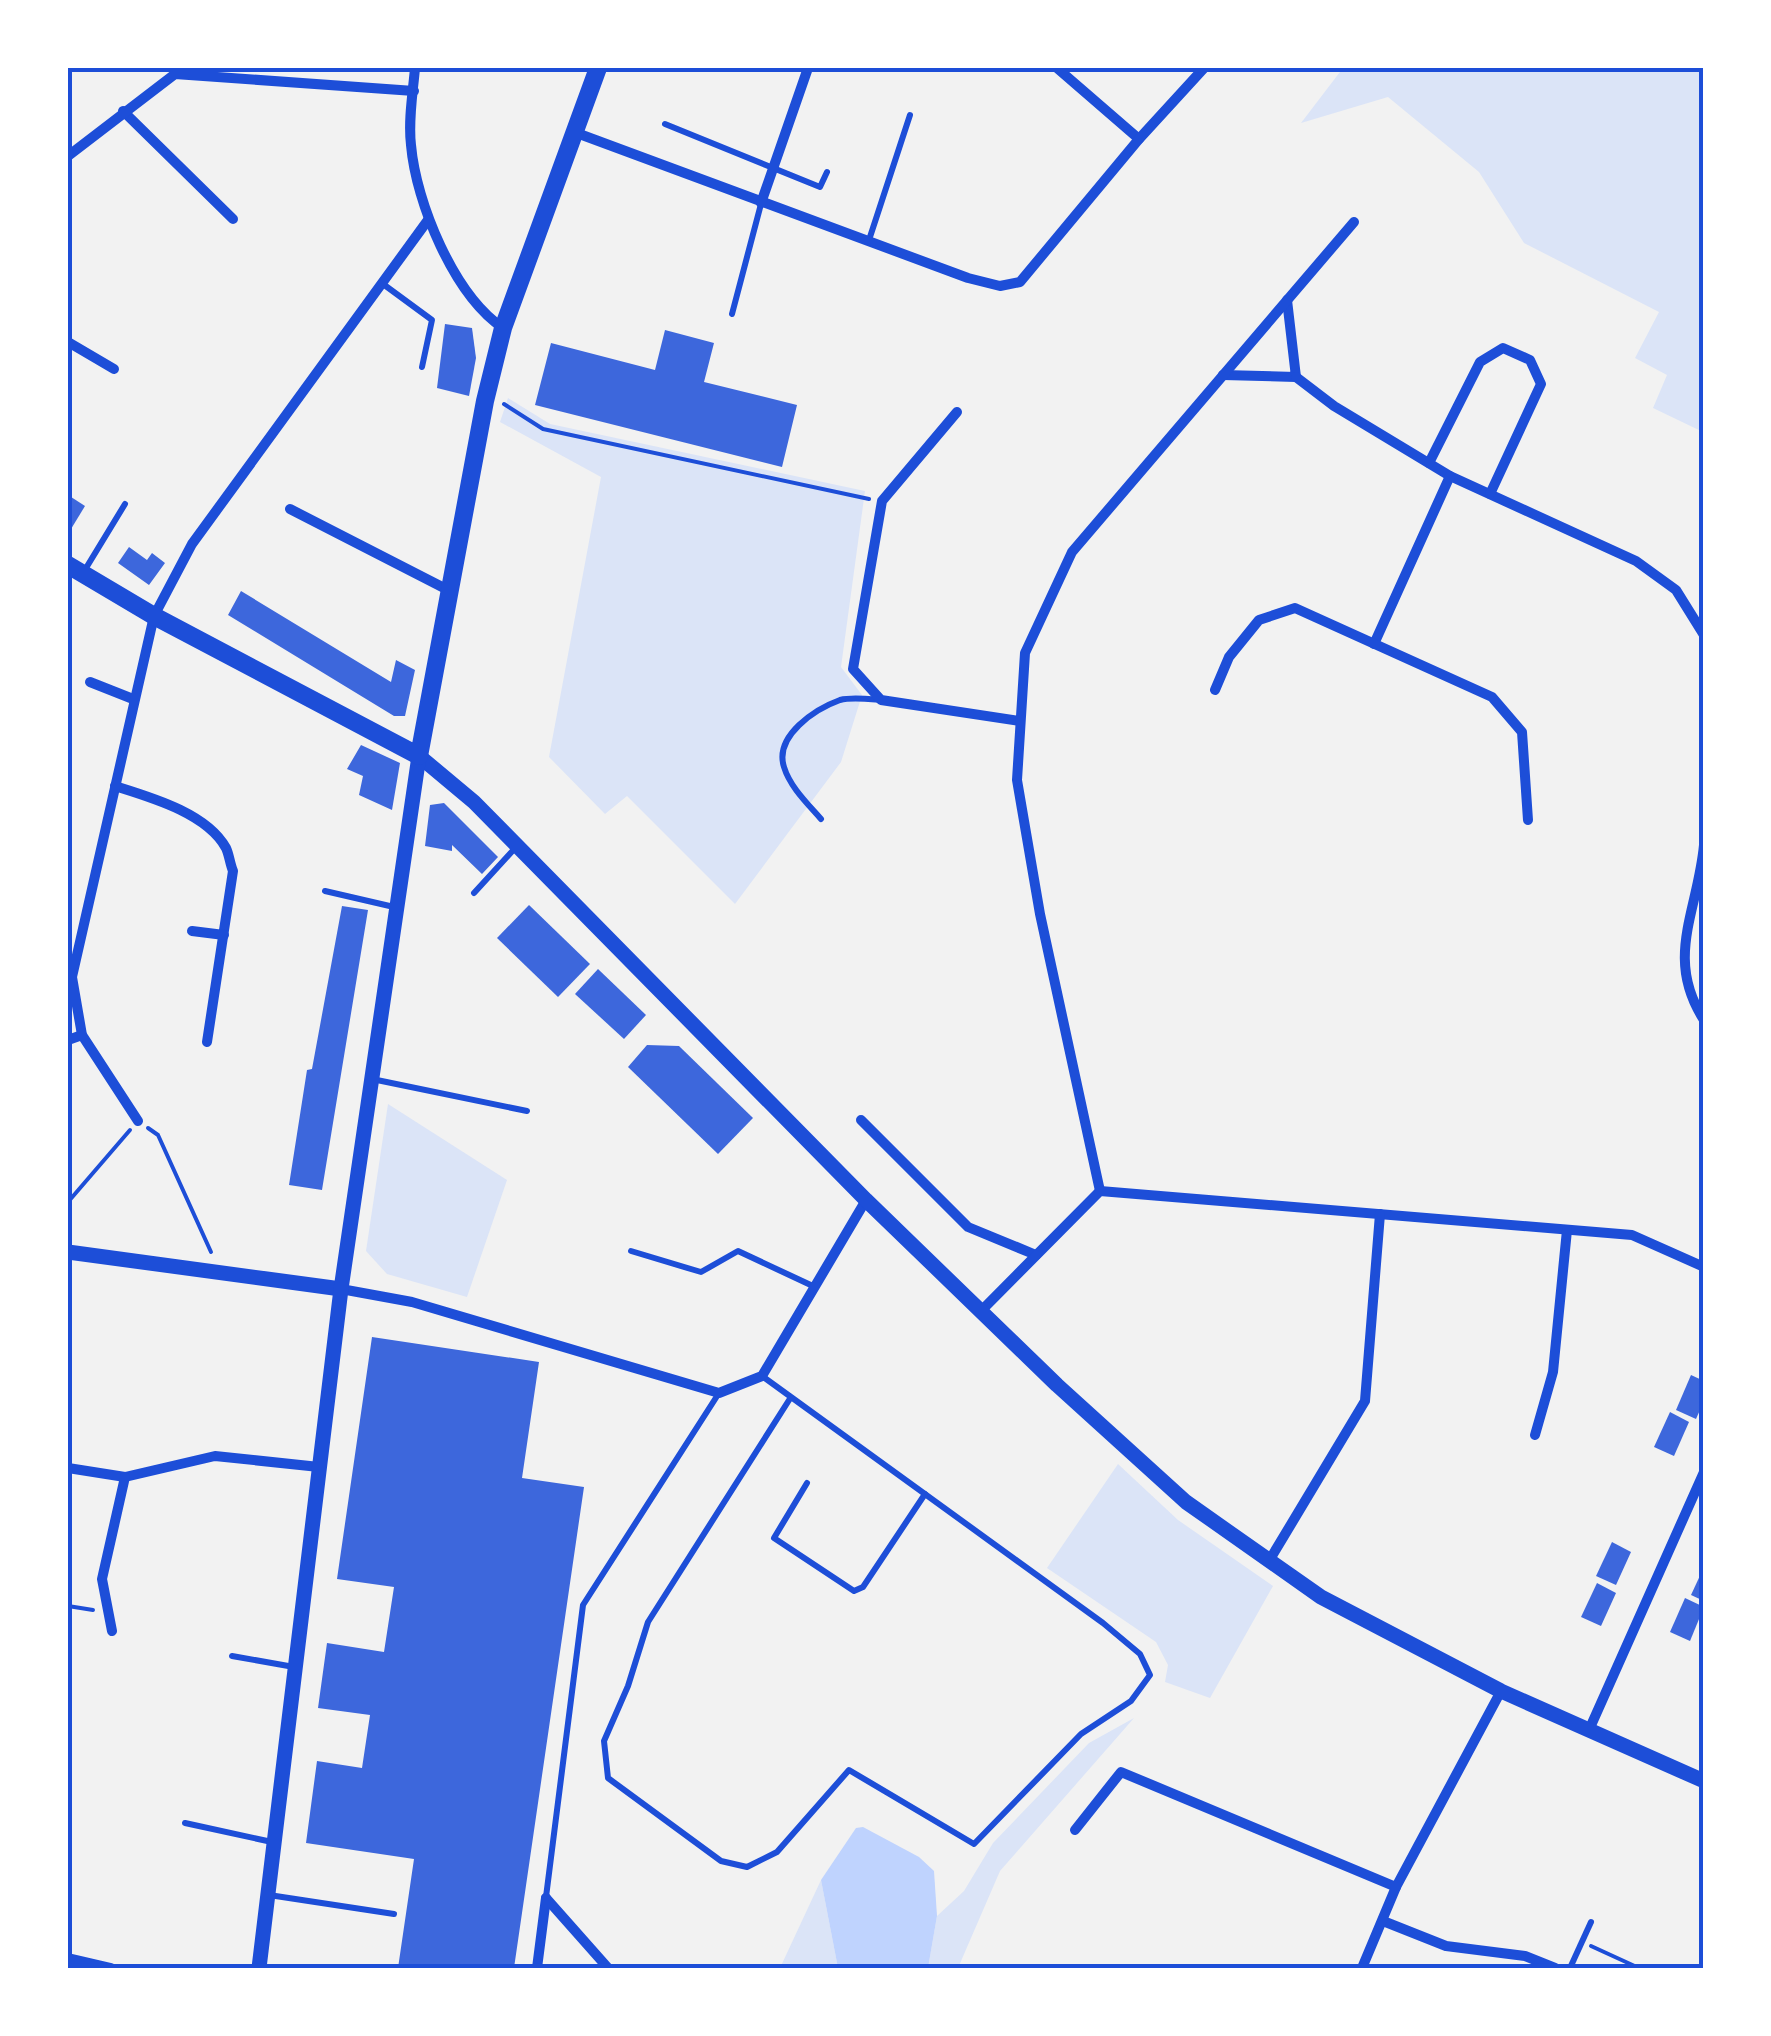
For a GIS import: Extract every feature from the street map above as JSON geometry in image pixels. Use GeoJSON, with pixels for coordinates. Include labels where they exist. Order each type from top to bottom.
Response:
{"type":"FeatureCollection","features":[{"type":"Feature","properties":{"kind":"main road"},"geometry":{"type":"LineString","coordinates":[[75,569],[154,616],[420,756],[485,400],[503,328],[598,68]]}},
{"type":"Feature","properties":{"kind":"street"},"geometry":{"type":"LineString","coordinates":[[416,68],[410,145],[428,220],[463,284],[486,316],[503,328]]}},
{"type":"Feature","properties":{"kind":"street"},"geometry":{"type":"LineString","coordinates":[[761,203],[808,68]]}},
{"type":"Feature","properties":{"kind":"street"},"geometry":{"type":"LineString","coordinates":[[1058,68],[1139,139]]}},
{"type":"Feature","properties":{"kind":"street"},"geometry":{"type":"LineString","coordinates":[[574,132],[968,278],[1000,286],[1020,282],[1204,68]]}},
{"type":"Feature","properties":{"kind":"street"},"geometry":{"type":"LineString","coordinates":[[68,156],[170,71],[414,91]]}},
{"type":"Feature","properties":{"kind":"street"},"geometry":{"type":"LineString","coordinates":[[123,111],[233,219]]}},
{"type":"Feature","properties":{"kind":"street"},"geometry":{"type":"LineString","coordinates":[[138,1122],[82,1035],[72,976],[154,616],[192,544],[428,220]]}},
{"type":"Feature","properties":{"kind":"street"},"geometry":{"type":"LineString","coordinates":[[1100,1190],[1040,914],[1017,780],[1025,653],[1072,552],[1354,222]]}},
{"type":"Feature","properties":{"kind":"street"},"geometry":{"type":"LineString","coordinates":[[1287,300],[1296,377]]}},
{"type":"Feature","properties":{"kind":"street"},"geometry":{"type":"LineString","coordinates":[[68,342],[114,369]]}},
{"type":"Feature","properties":{"kind":"street"},"geometry":{"type":"LineString","coordinates":[[1430,464],[1480,362],[1503,348],[1530,360],[1541,384],[1490,494]]}},
{"type":"Feature","properties":{"kind":"street"},"geometry":{"type":"LineString","coordinates":[[1223,375],[1296,377],[1334,406],[1450,476],[1636,561],[1676,590],[1704,634]]}},
{"type":"Feature","properties":{"kind":"street"},"geometry":{"type":"LineString","coordinates":[[957,412],[882,501],[854,670],[882,700],[1020,720]]}},
{"type":"Feature","properties":{"kind":"street"},"geometry":{"type":"LineString","coordinates":[[1374,644],[1450,476]]}},
{"type":"Feature","properties":{"kind":"street"},"geometry":{"type":"LineString","coordinates":[[290,508],[450,591]]}},
{"type":"Feature","properties":{"kind":"street"},"geometry":{"type":"LineString","coordinates":[[1215,690],[1229,657],[1259,620],[1295,608],[1492,697],[1522,732],[1528,820]]}},
{"type":"Feature","properties":{"kind":"street"},"geometry":{"type":"LineString","coordinates":[[90,682],[133,699]]}},
{"type":"Feature","properties":{"kind":"street"},"geometry":{"type":"LineString","coordinates":[[420,756],[474,802],[866,1200],[1186,1502],[1321,1597],[1502,1691],[1704,1781]]}},
{"type":"Feature","properties":{"kind":"street"},"geometry":{"type":"LineString","coordinates":[[259,1968],[341,1289],[420,756]]}},
{"type":"Feature","properties":{"kind":"street"},"geometry":{"type":"LineString","coordinates":[[114,786],[167,802],[205,826],[225,846],[232,871],[207,1042]]}},
{"type":"Feature","properties":{"kind":"street"},"geometry":{"type":"LineString","coordinates":[[1704,845],[1701,876],[1682,954],[1688,996],[1704,1020]]}},
{"type":"Feature","properties":{"kind":"street"},"geometry":{"type":"LineString","coordinates":[[192,931],[224,935]]}},
{"type":"Feature","properties":{"kind":"street"},"geometry":{"type":"LineString","coordinates":[[68,1040],[82,1035]]}},
{"type":"Feature","properties":{"kind":"street"},"geometry":{"type":"LineString","coordinates":[[861,1120],[968,1227],[1036,1255]]}},
{"type":"Feature","properties":{"kind":"street"},"geometry":{"type":"LineString","coordinates":[[1100,1190],[1632,1235],[1704,1267]]}},
{"type":"Feature","properties":{"kind":"street"},"geometry":{"type":"LineString","coordinates":[[981,1311],[1100,1190]]}},
{"type":"Feature","properties":{"kind":"street"},"geometry":{"type":"LineString","coordinates":[[68,1252],[412,1302],[719,1392],[762,1376],[866,1200]]}},
{"type":"Feature","properties":{"kind":"street"},"geometry":{"type":"LineString","coordinates":[[1269,1561],[1365,1402],[1380,1214]]}},
{"type":"Feature","properties":{"kind":"street"},"geometry":{"type":"LineString","coordinates":[[1535,1435],[1553,1372],[1567,1230]]}},
{"type":"Feature","properties":{"kind":"street"},"geometry":{"type":"LineString","coordinates":[[68,1468],[125,1477],[215,1456],[319,1467]]}},
{"type":"Feature","properties":{"kind":"street"},"geometry":{"type":"LineString","coordinates":[[1589,1730],[1704,1472]]}},
{"type":"Feature","properties":{"kind":"street"},"geometry":{"type":"LineString","coordinates":[[112,1630],[102,1579],[125,1477]]}},
{"type":"Feature","properties":{"kind":"street"},"geometry":{"type":"LineString","coordinates":[[1362,1968],[1396,1887],[1502,1691]]}},
{"type":"Feature","properties":{"kind":"street"},"geometry":{"type":"LineString","coordinates":[[1076,1830],[1122,1772],[1396,1887]]}},
{"type":"Feature","properties":{"kind":"street"},"geometry":{"type":"LineString","coordinates":[[537,1968],[546,1898]]}},
{"type":"Feature","properties":{"kind":"street"},"geometry":{"type":"LineString","coordinates":[[546,1898],[608,1968]]}},
{"type":"Feature","properties":{"kind":"street"},"geometry":{"type":"LineString","coordinates":[[1383,1921],[1446,1946],[1525,1956],[1555,1968]]}},
{"type":"Feature","properties":{"kind":"street"},"geometry":{"type":"LineString","coordinates":[[68,1958],[110,1968]]}},
{"type":"Feature","properties":{"kind":"lane"},"geometry":{"type":"LineString","coordinates":[[870,240],[910,115]]}},
{"type":"Feature","properties":{"kind":"lane"},"geometry":{"type":"LineString","coordinates":[[666,124],[820,188],[826,172]]}},
{"type":"Feature","properties":{"kind":"lane"},"geometry":{"type":"LineString","coordinates":[[732,314],[761,203]]}},
{"type":"Feature","properties":{"kind":"lane"},"geometry":{"type":"LineString","coordinates":[[382,284],[432,320],[422,367]]}},
{"type":"Feature","properties":{"kind":"lane"},"geometry":{"type":"LineString","coordinates":[[75,569],[125,504]]}},
{"type":"Feature","properties":{"kind":"lane"},"geometry":{"type":"LineString","coordinates":[[821,820],[797,792],[783,765],[783,750],[791,732],[843,699],[882,700]]}},
{"type":"Feature","properties":{"kind":"lane"},"geometry":{"type":"LineString","coordinates":[[474,893],[518,846]]}},
{"type":"Feature","properties":{"kind":"lane"},"geometry":{"type":"LineString","coordinates":[[325,891],[396,907]]}},
{"type":"Feature","properties":{"kind":"lane"},"geometry":{"type":"LineString","coordinates":[[371,1079],[526,1111]]}},
{"type":"Feature","properties":{"kind":"lane"},"geometry":{"type":"LineString","coordinates":[[631,1251],[702,1272],[738,1250],[815,1286]]}},
{"type":"Feature","properties":{"kind":"lane"},"geometry":{"type":"LineString","coordinates":[[762,1376],[925,1494],[1103,1624],[1140,1654],[1150,1675],[1131,1702],[1081,1734],[974,1844],[849,1770],[777,1852],[748,1867],[721,1861],[608,1778],[604,1741],[628,1686],[648,1622],[791,1397]]}},
{"type":"Feature","properties":{"kind":"lane"},"geometry":{"type":"LineString","coordinates":[[546,1898],[583,1605],[719,1392]]}},
{"type":"Feature","properties":{"kind":"lane"},"geometry":{"type":"LineString","coordinates":[[808,1483],[774,1538],[854,1591],[863,1587],[925,1494]]}},
{"type":"Feature","properties":{"kind":"lane"},"geometry":{"type":"LineString","coordinates":[[232,1656],[296,1667]]}},
{"type":"Feature","properties":{"kind":"lane"},"geometry":{"type":"LineString","coordinates":[[185,1823],[274,1842]]}},
{"type":"Feature","properties":{"kind":"lane"},"geometry":{"type":"LineString","coordinates":[[268,1894],[394,1914]]}},
{"type":"Feature","properties":{"kind":"lane"},"geometry":{"type":"LineString","coordinates":[[1570,1968],[1591,1922]]}},
{"type":"Feature","properties":{"kind":"path"},"geometry":{"type":"LineString","coordinates":[[485,400],[500,402],[543,429],[882,501]]}},
{"type":"Feature","properties":{"kind":"path"},"geometry":{"type":"LineString","coordinates":[[68,1202],[138,1122],[158,1135],[220,1272]]}},
{"type":"Feature","properties":{"kind":"path"},"geometry":{"type":"LineString","coordinates":[[68,1606],[80,1608]]}},
{"type":"Feature","properties":{"kind":"path"},"geometry":{"type":"LineString","coordinates":[[1582,1942],[1639,1968]]}},
{"type":"Feature","properties":{"kind":"shaded area"},"geometry":{"type":"Polygon","coordinates":[[[1343,68],[1703,68],[1703,432],[1653,408],[1667,375],[1635,358],[1659,312],[1524,243],[1479,172],[1388,97],[1301,123],[1343,68]]]}},
{"type":"Feature","properties":{"kind":"shaded area"},"geometry":{"type":"Polygon","coordinates":[[[508,398],[550,424],[865,491],[841,667],[862,695],[841,762],[735,904],[627,796],[605,814],[549,757],[601,477],[500,422],[508,398]]]}},
{"type":"Feature","properties":{"kind":"shaded area"},"geometry":{"type":"Polygon","coordinates":[[[388,1104],[507,1180],[467,1297],[387,1274],[366,1251],[388,1104]]]}},
{"type":"Feature","properties":{"kind":"shaded area"},"geometry":{"type":"Polygon","coordinates":[[[1118,1464],[1178,1520],[1273,1586],[1210,1698],[1165,1682],[1168,1665],[1156,1642],[1047,1568],[1118,1464]]]}},
{"type":"Feature","properties":{"kind":"shaded area"},"geometry":{"type":"Polygon","coordinates":[[[1134,1718],[1000,1871],[958,1968],[928,1968],[937,1916],[964,1891],[993,1843],[1089,1743],[1134,1718]]]}},
{"type":"Feature","properties":{"kind":"shaded area"},"geometry":{"type":"Polygon","coordinates":[[[821,1880],[838,1968],[780,1968],[821,1880]]]}},
{"type":"Feature","properties":{"kind":"water"},"geometry":{"type":"Polygon","coordinates":[[[863,1827],[919,1857],[934,1871],[937,1916],[928,1968],[838,1968],[821,1880],[856,1828],[863,1827]]]}},
{"type":"Feature","properties":{"kind":"building"},"geometry":{"type":"Polygon","coordinates":[[[445,324],[472,328],[476,358],[469,396],[437,388],[445,324]]]}},
{"type":"Feature","properties":{"kind":"building"},"geometry":{"type":"Polygon","coordinates":[[[665,330],[714,343],[704,382],[797,405],[782,467],[535,405],[551,343],[655,370],[665,330]]]}},
{"type":"Feature","properties":{"kind":"building"},"geometry":{"type":"Polygon","coordinates":[[[68,495],[85,506],[68,534],[68,495]]]}},
{"type":"Feature","properties":{"kind":"building"},"geometry":{"type":"Polygon","coordinates":[[[129,547],[147,560],[152,553],[165,563],[149,585],[118,563],[129,547]]]}},
{"type":"Feature","properties":{"kind":"building"},"geometry":{"type":"Polygon","coordinates":[[[241,591],[391,682],[396,660],[415,670],[405,716],[394,716],[228,615],[241,591]]]}},
{"type":"Feature","properties":{"kind":"building"},"geometry":{"type":"Polygon","coordinates":[[[361,745],[400,763],[392,810],[359,795],[363,776],[347,769],[361,745]]]}},
{"type":"Feature","properties":{"kind":"building"},"geometry":{"type":"Polygon","coordinates":[[[444,803],[498,857],[482,874],[452,845],[452,851],[425,846],[430,805],[444,803]]]}},
{"type":"Feature","properties":{"kind":"building"},"geometry":{"type":"Polygon","coordinates":[[[529,905],[590,964],[558,997],[497,938],[529,905]]]}},
{"type":"Feature","properties":{"kind":"building"},"geometry":{"type":"Polygon","coordinates":[[[342,906],[368,910],[322,1190],[289,1185],[307,1070],[312,1069],[342,906]]]}},
{"type":"Feature","properties":{"kind":"building"},"geometry":{"type":"Polygon","coordinates":[[[598,969],[646,1015],[624,1039],[575,994],[598,969]]]}},
{"type":"Feature","properties":{"kind":"building"},"geometry":{"type":"Polygon","coordinates":[[[647,1045],[679,1046],[753,1118],[718,1154],[628,1067],[647,1045]]]}},
{"type":"Feature","properties":{"kind":"building"},"geometry":{"type":"Polygon","coordinates":[[[372,1337],[539,1362],[522,1478],[584,1487],[514,1968],[398,1968],[414,1859],[306,1843],[317,1761],[362,1768],[370,1715],[318,1708],[327,1643],[384,1652],[394,1587],[337,1579],[372,1337]]]}},
{"type":"Feature","properties":{"kind":"building"},"geometry":{"type":"Polygon","coordinates":[[[1691,1375],[1704,1381],[1704,1401],[1696,1419],[1676,1410],[1691,1375]]]}},
{"type":"Feature","properties":{"kind":"building"},"geometry":{"type":"Polygon","coordinates":[[[1670,1412],[1689,1422],[1674,1456],[1654,1447],[1670,1412]]]}},
{"type":"Feature","properties":{"kind":"building"},"geometry":{"type":"Polygon","coordinates":[[[1612,1542],[1631,1552],[1616,1585],[1596,1576],[1612,1542]]]}},
{"type":"Feature","properties":{"kind":"building"},"geometry":{"type":"Polygon","coordinates":[[[1704,1567],[1704,1601],[1691,1595],[1704,1567]]]}},
{"type":"Feature","properties":{"kind":"building"},"geometry":{"type":"Polygon","coordinates":[[[1597,1583],[1616,1593],[1601,1626],[1581,1617],[1597,1583]]]}},
{"type":"Feature","properties":{"kind":"building"},"geometry":{"type":"Polygon","coordinates":[[[1685,1598],[1704,1607],[1690,1641],[1670,1632],[1685,1598]]]}}]}
